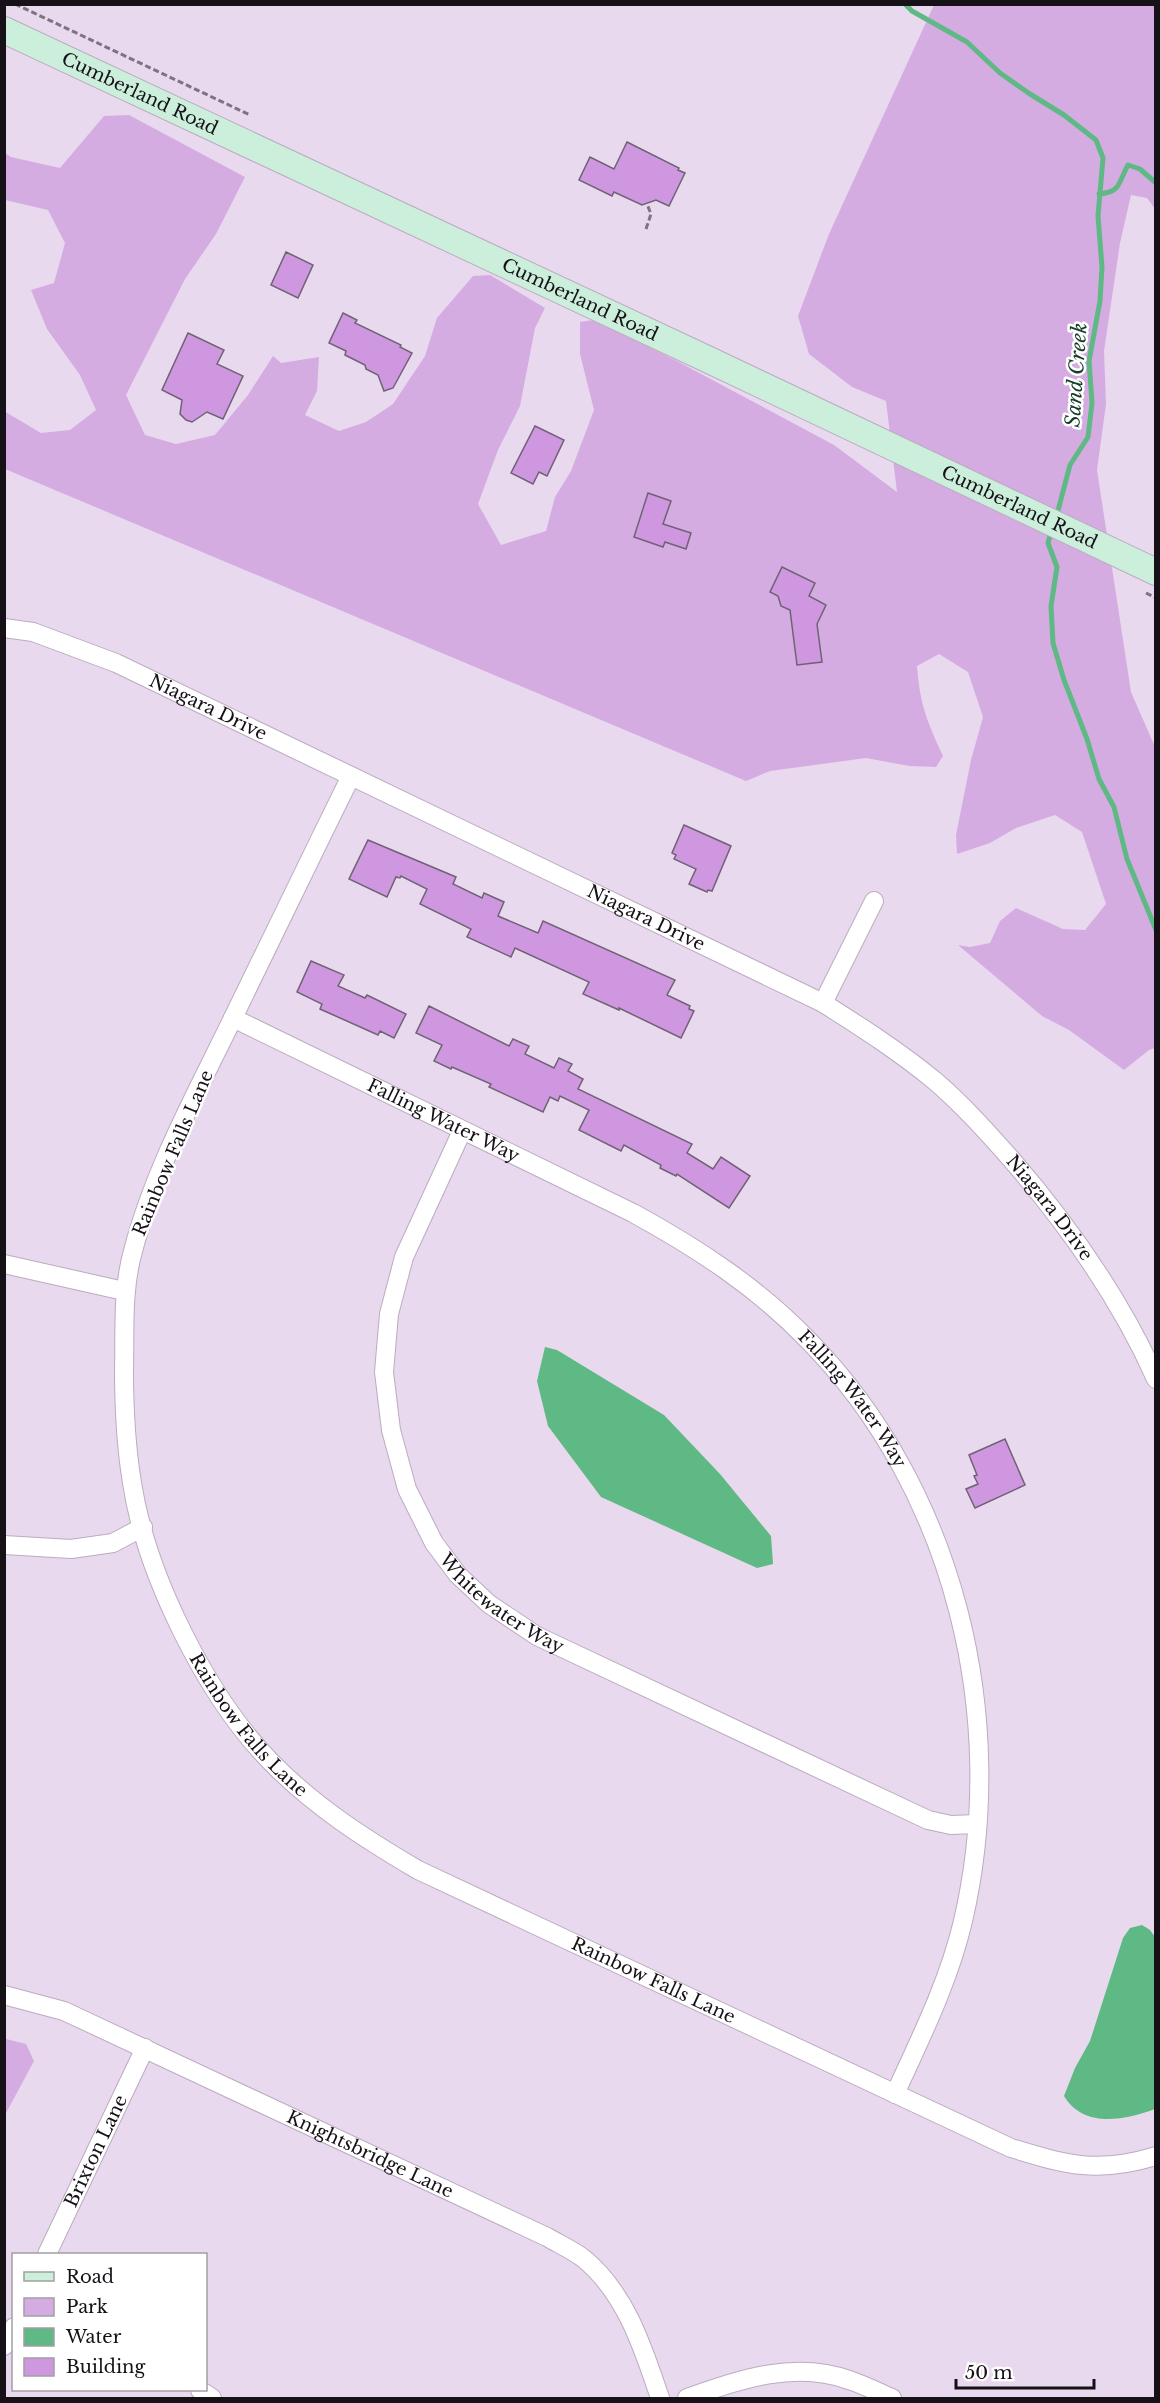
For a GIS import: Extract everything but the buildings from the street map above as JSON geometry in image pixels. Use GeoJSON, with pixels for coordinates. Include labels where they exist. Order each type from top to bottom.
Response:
{"type":"FeatureCollection","features":[{"type":"Feature","properties":{"kind":"main road","name":"Cumberland Road"},"geometry":{"type":"LineString","coordinates":[[4,30],[1074,534],[1151,583]]}},
{"type":"Feature","properties":{"kind":"street","name":"Niagara Drive"},"geometry":{"type":"LineString","coordinates":[[4,628],[33,632],[116,663],[823,1003],[879,1039],[935,1081],[976,1120],[1071,1232],[1120,1308],[1155,1379]]}},
{"type":"Feature","properties":{"kind":"street","name":"Rainbow Falls Lane"},"geometry":{"type":"LineString","coordinates":[[351,776],[187,1110],[133,1250],[124,1291],[124,1405],[132,1485],[155,1569],[188,1642],[225,1705],[269,1761],[309,1798],[367,1840],[418,1870],[1011,2148],[1066,2164],[1092,2167],[1116,2166],[1155,2157]]}},
{"type":"Feature","properties":{"kind":"street"},"geometry":{"type":"LineString","coordinates":[[823,1003],[874,901]]}},
{"type":"Feature","properties":{"kind":"street","name":"Falling Water Way"},"geometry":{"type":"LineString","coordinates":[[233,1018],[633,1213],[692,1245],[747,1284],[810,1341],[857,1398],[895,1456],[913,1490],[944,1564],[959,1611],[974,1691],[980,1780],[970,1884],[951,1962],[939,1998],[895,2094]]}},
{"type":"Feature","properties":{"kind":"street","name":"Whitewater Way"},"geometry":{"type":"LineString","coordinates":[[462,1131],[404,1257],[389,1314],[384,1372],[391,1430],[407,1489],[434,1543],[458,1575],[489,1604],[537,1636],[928,1820],[951,1825],[977,1824]]}},
{"type":"Feature","properties":{"kind":"street"},"geometry":{"type":"LineString","coordinates":[[4,1264],[124,1291]]}},
{"type":"Feature","properties":{"kind":"street"},"geometry":{"type":"LineString","coordinates":[[4,1545],[71,1549],[113,1543],[143,1527]]}},
{"type":"Feature","properties":{"kind":"street","name":"Knightsbridge Lane"},"geometry":{"type":"LineString","coordinates":[[4,1995],[58,2009],[145,2048],[547,2237],[582,2257],[621,2303],[643,2351],[660,2398]]}},
{"type":"Feature","properties":{"kind":"street","name":"Brixton Lane"},"geometry":{"type":"LineString","coordinates":[[47,2253],[145,2048]]}},
{"type":"Feature","properties":{"kind":"street"},"geometry":{"type":"LineString","coordinates":[[4,2346],[12,2330]]}},
{"type":"Feature","properties":{"kind":"street"},"geometry":{"type":"LineString","coordinates":[[687,2398],[756,2376],[789,2371],[822,2373],[848,2379],[892,2398]]}},
{"type":"Feature","properties":{"kind":"path"},"geometry":{"type":"LineString","coordinates":[[15,4],[250,115]]}},
{"type":"Feature","properties":{"kind":"path"},"geometry":{"type":"LineString","coordinates":[[646,229],[651,214],[647,204]]}},
{"type":"Feature","properties":{"kind":"path"},"geometry":{"type":"LineString","coordinates":[[1151,583],[1155,598]]}},
{"type":"Feature","properties":{"kind":"green space"},"geometry":{"type":"Polygon","coordinates":[[[934,5],[1155,5],[1155,209],[1147,198],[1131,195],[1120,243],[1104,351],[1106,404],[1097,470],[1131,692],[1155,747],[1155,1048],[1149,1050],[1124,1070],[1069,1030],[1042,1016],[958,945],[970,947],[990,943],[1000,921],[1016,908],[1063,929],[1085,930],[1106,904],[1082,832],[1055,815],[1016,828],[990,843],[957,854],[956,835],[971,760],[983,717],[968,672],[939,654],[917,666],[925,712],[943,756],[936,767],[909,766],[866,758],[770,771],[746,781],[5,469],[4,411],[41,433],[70,430],[96,410],[80,375],[47,329],[31,290],[54,283],[65,243],[48,210],[5,200],[5,153],[11,157],[60,168],[104,116],[129,115],[245,177],[216,234],[185,279],[126,395],[145,435],[176,444],[215,435],[248,395],[273,356],[281,363],[319,357],[317,391],[305,415],[339,431],[366,422],[393,404],[425,356],[437,318],[473,276],[490,275],[545,308],[535,328],[520,406],[498,450],[478,504],[501,545],[546,531],[555,497],[571,471],[594,410],[580,354],[580,322],[594,320],[675,360],[834,445],[897,492],[886,401],[852,387],[809,354],[798,316],[829,234],[934,5]]]}},
{"type":"Feature","properties":{"kind":"green space"},"geometry":{"type":"Polygon","coordinates":[[[6,2039],[26,2044],[34,2061],[5,2115],[4,2042],[6,2039]]]}},
{"type":"Feature","properties":{"kind":"water"},"geometry":{"type":"Polygon","coordinates":[[[545,1347],[557,1350],[664,1415],[720,1474],[771,1536],[773,1564],[757,1568],[601,1497],[548,1426],[537,1381],[545,1347]]]}},
{"type":"Feature","properties":{"kind":"water"},"geometry":{"type":"Polygon","coordinates":[[[1142,1925],[1155,1937],[1155,2109],[1118,2118],[1094,2118],[1082,2114],[1064,2096],[1075,2068],[1090,2041],[1123,1938],[1130,1928],[1142,1925]]]}},
{"type":"Feature","properties":{"kind":"waterway","name":"Sand Creek"},"geometry":{"type":"LineString","coordinates":[[905,4],[912,11],[967,42],[1000,73],[1064,115],[1096,140],[1103,158],[1098,216],[1102,267],[1100,301],[1089,361],[1092,403],[1088,437],[1070,465],[1056,518]]}},
{"type":"Feature","properties":{"kind":"waterway"},"geometry":{"type":"LineString","coordinates":[[1099,194],[1116,188],[1128,165],[1140,169],[1156,183]]}},
{"type":"Feature","properties":{"kind":"waterway","name":"Sand Creek"},"geometry":{"type":"LineString","coordinates":[[1052,529],[1048,543],[1057,567],[1051,606],[1053,643],[1099,779],[1114,807],[1127,859],[1156,930]]}}]}
